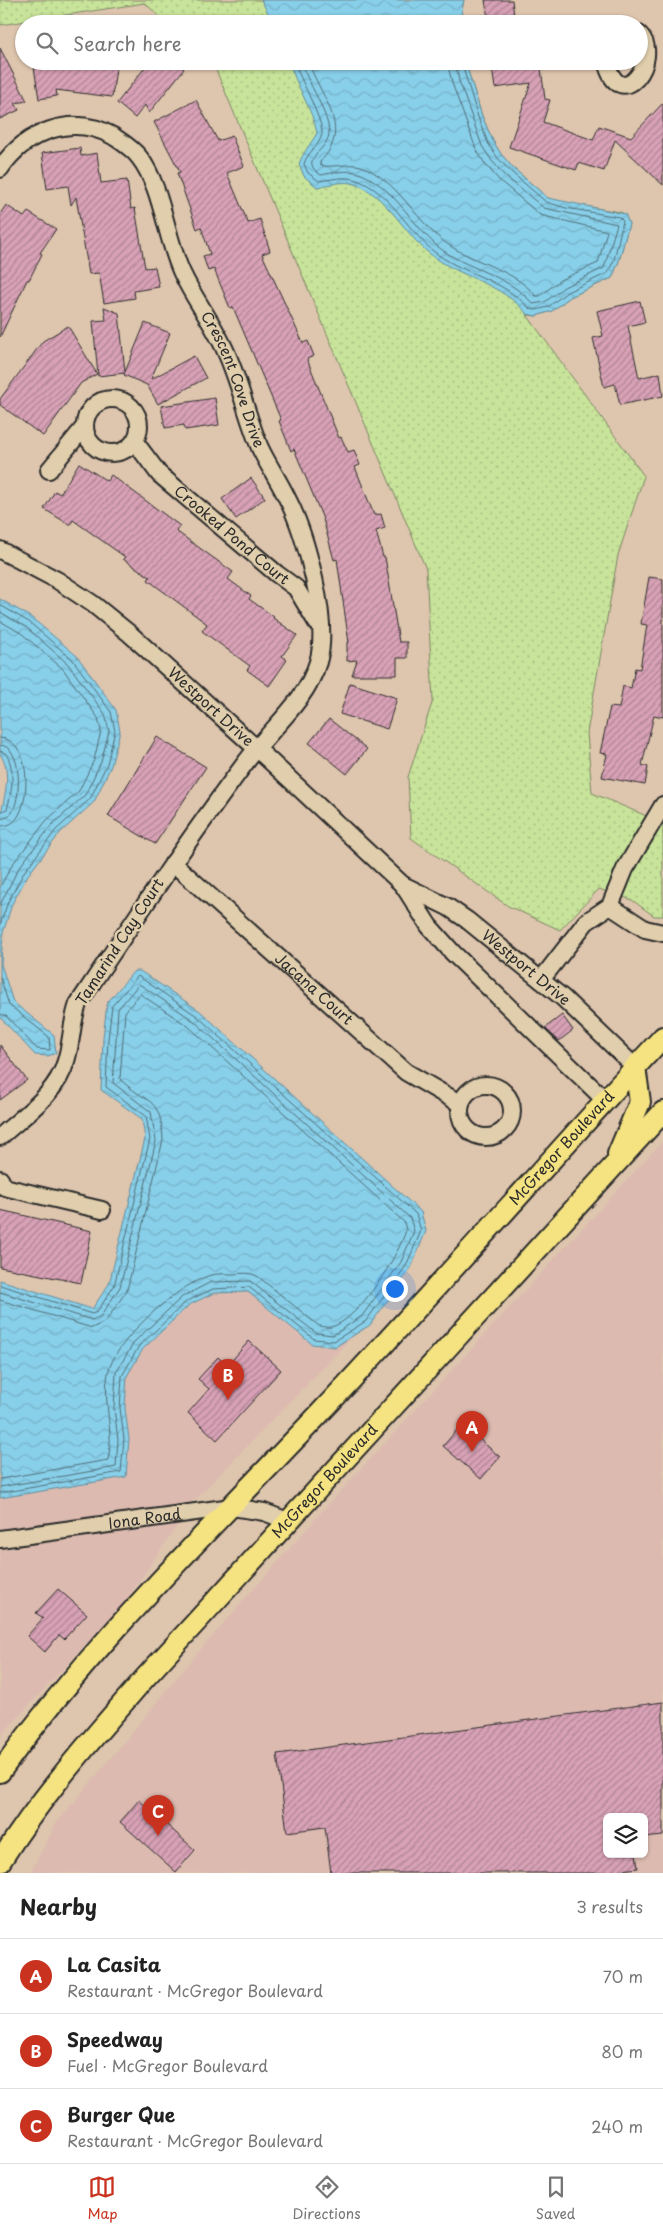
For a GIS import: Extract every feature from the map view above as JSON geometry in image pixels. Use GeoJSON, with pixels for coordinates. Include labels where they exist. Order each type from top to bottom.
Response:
{"type":"FeatureCollection","features":[{"type":"Feature","properties":{"kind":"main road","name":"McGregor Boulevard"},"geometry":{"type":"LineString","coordinates":[[0,1772],[23,1740],[90,1658],[388,1342],[663,1037]]}},
{"type":"Feature","properties":{"kind":"main road"},"geometry":{"type":"LineString","coordinates":[[612,1168],[640,1102],[635,1068]]}},
{"type":"Feature","properties":{"kind":"main road","name":"McGregor Boulevard"},"geometry":{"type":"LineString","coordinates":[[0,1862],[20,1829],[150,1671],[663,1112]]}},
{"type":"Feature","properties":{"kind":"street"},"geometry":{"type":"LineString","coordinates":[[610,70],[613,78],[629,85],[646,81],[657,68],[658,59],[653,43],[648,40]]}},
{"type":"Feature","properties":{"kind":"street","name":"Crescent Cove Drive"},"geometry":{"type":"LineString","coordinates":[[0,169],[9,156],[24,142],[44,131],[63,126],[84,126],[106,132],[126,144],[139,157],[151,179],[182,272],[190,289],[210,318],[226,350],[262,452],[296,519],[310,559],[322,632],[319,661],[306,692],[256,748]]}},
{"type":"Feature","properties":{"kind":"street"},"geometry":{"type":"LineString","coordinates":[[49,470],[85,426],[91,409],[98,403],[107,399],[125,402],[138,415],[140,424],[135,442],[121,452],[104,452],[90,442],[85,426]]}},
{"type":"Feature","properties":{"kind":"street","name":"Crooked Pond Court"},"geometry":{"type":"LineString","coordinates":[[135,442],[159,474],[296,588],[322,632]]}},
{"type":"Feature","properties":{"kind":"street","name":"Westport Drive"},"geometry":{"type":"LineString","coordinates":[[0,550],[57,580],[93,604],[130,634],[256,748],[403,885],[429,926],[453,953],[605,1100]]}},
{"type":"Feature","properties":{"kind":"street","name":"Tamarind Cay Court"},"geometry":{"type":"LineString","coordinates":[[0,1137],[46,1095],[60,1078],[67,1061],[72,1021],[78,1004],[173,863],[256,748]]}},
{"type":"Feature","properties":{"kind":"street"},"geometry":{"type":"LineString","coordinates":[[541,980],[586,922],[610,906],[625,869],[663,805]]}},
{"type":"Feature","properties":{"kind":"street","name":"Jacana Court"},"geometry":{"type":"LineString","coordinates":[[173,863],[406,1072],[461,1104]]}},
{"type":"Feature","properties":{"kind":"street","name":"Westport Drive"},"geometry":{"type":"LineString","coordinates":[[403,885],[448,907],[541,980],[563,998],[635,1068]]}},
{"type":"Feature","properties":{"kind":"street"},"geometry":{"type":"LineString","coordinates":[[610,906],[645,929],[663,933]]}},
{"type":"Feature","properties":{"kind":"street"},"geometry":{"type":"LineString","coordinates":[[1,1184],[102,1210]]}},
{"type":"Feature","properties":{"kind":"street","name":"Iona Road"},"geometry":{"type":"LineString","coordinates":[[0,1539],[232,1507],[264,1512],[288,1521]]}},
{"type":"Feature","properties":{"kind":"shaded area"},"geometry":{"type":"Polygon","coordinates":[[[663,1141],[663,1873],[30,1873],[56,1824],[196,1655],[328,1505],[663,1141]]]}},
{"type":"Feature","properties":{"kind":"shaded area"},"geometry":{"type":"Polygon","coordinates":[[[248,1292],[312,1344],[335,1347],[354,1335],[193,1502],[0,1530],[0,1498],[126,1477],[129,1439],[125,1408],[127,1376],[143,1349],[189,1305],[214,1293],[248,1292]]]}},
{"type":"Feature","properties":{"kind":"shaded area"},"geometry":{"type":"Polygon","coordinates":[[[178,1524],[122,1606],[0,1736],[0,1550],[178,1524]]]}},
{"type":"Feature","properties":{"kind":"green space"},"geometry":{"type":"Polygon","coordinates":[[[0,0],[464,0],[461,15],[158,15],[145,3],[66,15],[15,15],[15,23],[0,25],[0,0]]]}},
{"type":"Feature","properties":{"kind":"green space"},"geometry":{"type":"Polygon","coordinates":[[[216,70],[468,70],[482,116],[493,141],[513,168],[548,198],[625,214],[629,224],[619,261],[612,278],[570,297],[552,311],[536,316],[527,315],[644,476],[618,555],[587,733],[592,793],[663,823],[663,916],[654,916],[632,900],[599,889],[560,930],[508,906],[411,838],[408,777],[433,700],[426,569],[216,70]]]}},
{"type":"Feature","properties":{"kind":"water"},"geometry":{"type":"Polygon","coordinates":[[[261,0],[464,0],[461,15],[269,15],[261,0]]]}},
{"type":"Feature","properties":{"kind":"water"},"geometry":{"type":"Polygon","coordinates":[[[292,70],[468,70],[482,116],[493,141],[513,168],[548,198],[625,214],[629,224],[619,261],[612,278],[570,297],[552,311],[536,316],[527,314],[506,295],[454,269],[430,254],[386,206],[367,190],[346,182],[317,187],[304,176],[299,164],[317,133],[312,115],[292,70]]]}},
{"type":"Feature","properties":{"kind":"water"},"geometry":{"type":"Polygon","coordinates":[[[0,599],[32,618],[77,656],[116,710],[120,731],[111,766],[94,802],[60,833],[28,875],[12,904],[3,933],[1,964],[13,1002],[54,1035],[56,1053],[48,1056],[35,1055],[0,1017],[0,816],[7,776],[4,761],[0,754],[0,599]]]}},
{"type":"Feature","properties":{"kind":"water"},"geometry":{"type":"Polygon","coordinates":[[[134,971],[140,971],[200,1011],[421,1212],[426,1231],[411,1268],[370,1325],[335,1347],[312,1344],[248,1292],[214,1293],[189,1305],[143,1349],[127,1376],[125,1408],[129,1439],[126,1477],[0,1498],[0,1280],[92,1309],[109,1284],[145,1139],[142,1119],[101,1090],[103,1038],[107,1003],[134,971]]]}},
{"type":"Feature","properties":{"kind":"building"},"geometry":{"type":"Polygon","coordinates":[[[485,0],[512,0],[514,15],[488,15],[485,0]]]}},
{"type":"Feature","properties":{"kind":"building"},"geometry":{"type":"Polygon","coordinates":[[[0,48],[27,101],[15,103],[19,110],[0,119],[0,48]]]}},
{"type":"Feature","properties":{"kind":"building"},"geometry":{"type":"Polygon","coordinates":[[[34,70],[116,70],[112,97],[56,90],[57,96],[39,99],[34,70]]]}},
{"type":"Feature","properties":{"kind":"building"},"geometry":{"type":"Polygon","coordinates":[[[143,70],[183,70],[149,113],[145,105],[135,118],[117,103],[143,70]]]}},
{"type":"Feature","properties":{"kind":"building"},"geometry":{"type":"Polygon","coordinates":[[[492,70],[541,70],[545,99],[550,100],[543,122],[593,140],[599,126],[631,137],[663,103],[663,185],[615,140],[604,171],[579,163],[576,170],[509,147],[531,83],[495,88],[492,70]]]}},
{"type":"Feature","properties":{"kind":"building"},"geometry":{"type":"Polygon","coordinates":[[[196,100],[218,141],[232,136],[244,166],[227,173],[248,223],[260,219],[270,251],[262,254],[303,343],[308,341],[314,356],[307,359],[339,438],[341,437],[348,452],[354,450],[360,465],[355,467],[374,515],[381,514],[385,528],[376,531],[383,557],[385,557],[399,642],[407,642],[407,658],[397,658],[397,675],[352,675],[357,660],[347,661],[347,643],[349,643],[337,559],[334,560],[323,519],[294,449],[291,451],[279,421],[281,420],[233,307],[230,308],[214,269],[208,271],[203,256],[210,254],[201,227],[197,229],[177,173],[180,172],[154,122],[196,100]]]}},
{"type":"Feature","properties":{"kind":"building"},"geometry":{"type":"Polygon","coordinates":[[[80,148],[81,156],[97,153],[101,183],[127,180],[131,209],[135,208],[145,268],[155,267],[159,287],[134,291],[135,298],[104,303],[99,273],[89,274],[76,197],[71,205],[68,186],[47,189],[42,153],[80,148]]]}},
{"type":"Feature","properties":{"kind":"building"},"geometry":{"type":"Polygon","coordinates":[[[6,205],[24,217],[28,212],[56,229],[40,253],[42,254],[29,280],[27,280],[0,337],[0,214],[6,205]]]}},
{"type":"Feature","properties":{"kind":"building"},"geometry":{"type":"Polygon","coordinates":[[[640,301],[645,322],[628,326],[639,378],[660,373],[663,396],[620,405],[615,384],[604,387],[593,338],[603,336],[597,311],[640,301]]]}},
{"type":"Feature","properties":{"kind":"building"},"geometry":{"type":"Polygon","coordinates":[[[104,307],[119,313],[125,372],[145,323],[170,333],[151,379],[194,356],[206,378],[158,404],[147,385],[124,375],[125,373],[98,376],[93,321],[106,320],[104,307]]]}},
{"type":"Feature","properties":{"kind":"building"},"geometry":{"type":"Polygon","coordinates":[[[68,326],[97,374],[81,383],[43,436],[0,405],[0,399],[43,341],[68,326]]]}},
{"type":"Feature","properties":{"kind":"building"},"geometry":{"type":"Polygon","coordinates":[[[215,398],[219,425],[185,430],[184,425],[165,428],[161,406],[215,398]]]}},
{"type":"Feature","properties":{"kind":"building"},"geometry":{"type":"Polygon","coordinates":[[[79,463],[107,481],[111,475],[180,526],[176,531],[233,572],[228,579],[251,596],[249,599],[297,635],[282,656],[287,660],[269,686],[247,670],[250,666],[202,631],[207,624],[148,580],[150,577],[123,559],[125,557],[73,520],[70,525],[44,509],[55,491],[60,494],[79,463]]]}},
{"type":"Feature","properties":{"kind":"building"},"geometry":{"type":"Polygon","coordinates":[[[251,478],[265,498],[236,519],[222,499],[251,478]]]}},
{"type":"Feature","properties":{"kind":"building"},"geometry":{"type":"Polygon","coordinates":[[[649,577],[663,579],[663,717],[654,715],[642,765],[648,767],[645,785],[602,777],[607,754],[600,753],[610,707],[619,708],[623,686],[631,688],[635,668],[640,669],[647,625],[641,624],[649,577]]]}},
{"type":"Feature","properties":{"kind":"building"},"geometry":{"type":"Polygon","coordinates":[[[350,683],[397,698],[387,729],[340,714],[350,683]]]}},
{"type":"Feature","properties":{"kind":"building"},"geometry":{"type":"Polygon","coordinates":[[[329,719],[367,749],[347,774],[309,743],[329,719]]]}},
{"type":"Feature","properties":{"kind":"building"},"geometry":{"type":"Polygon","coordinates":[[[157,737],[206,767],[155,844],[108,816],[157,737]]]}},
{"type":"Feature","properties":{"kind":"building"},"geometry":{"type":"Polygon","coordinates":[[[562,1015],[573,1030],[559,1041],[545,1028],[562,1015]]]}},
{"type":"Feature","properties":{"kind":"building"},"geometry":{"type":"Polygon","coordinates":[[[0,1045],[27,1080],[0,1100],[0,1045]]]}},
{"type":"Feature","properties":{"kind":"building"},"geometry":{"type":"Polygon","coordinates":[[[0,1210],[92,1231],[81,1283],[0,1267],[0,1210]]]}},
{"type":"Feature","properties":{"kind":"building"},"geometry":{"type":"Polygon","coordinates":[[[249,1341],[281,1370],[217,1440],[188,1413],[209,1389],[198,1379],[218,1357],[227,1366],[249,1341]]]}},
{"type":"Feature","properties":{"kind":"building"},"geometry":{"type":"Polygon","coordinates":[[[462,1424],[500,1457],[481,1479],[443,1446],[462,1424]]]}},
{"type":"Feature","properties":{"kind":"building"},"geometry":{"type":"Polygon","coordinates":[[[58,1589],[87,1614],[64,1639],[59,1635],[45,1652],[27,1636],[43,1618],[36,1613],[58,1589]]]}},
{"type":"Feature","properties":{"kind":"building"},"geometry":{"type":"Polygon","coordinates":[[[663,1702],[663,1836],[648,1838],[648,1813],[603,1813],[603,1858],[637,1858],[638,1868],[599,1873],[331,1873],[325,1827],[287,1832],[277,1754],[663,1702]]]}},
{"type":"Feature","properties":{"kind":"building"},"geometry":{"type":"Polygon","coordinates":[[[139,1800],[195,1850],[176,1872],[120,1822],[139,1800]]]}},
{"type":"Feature","properties":{"kind":"place","name":"Speedway"},"geometry":{"type":"Point","coordinates":[228,1400]}},
{"type":"Feature","properties":{"kind":"place","name":"La Casita"},"geometry":{"type":"Point","coordinates":[472,1452]}},
{"type":"Feature","properties":{"kind":"place","name":"Burger Que"},"geometry":{"type":"Point","coordinates":[158,1836]}}]}
